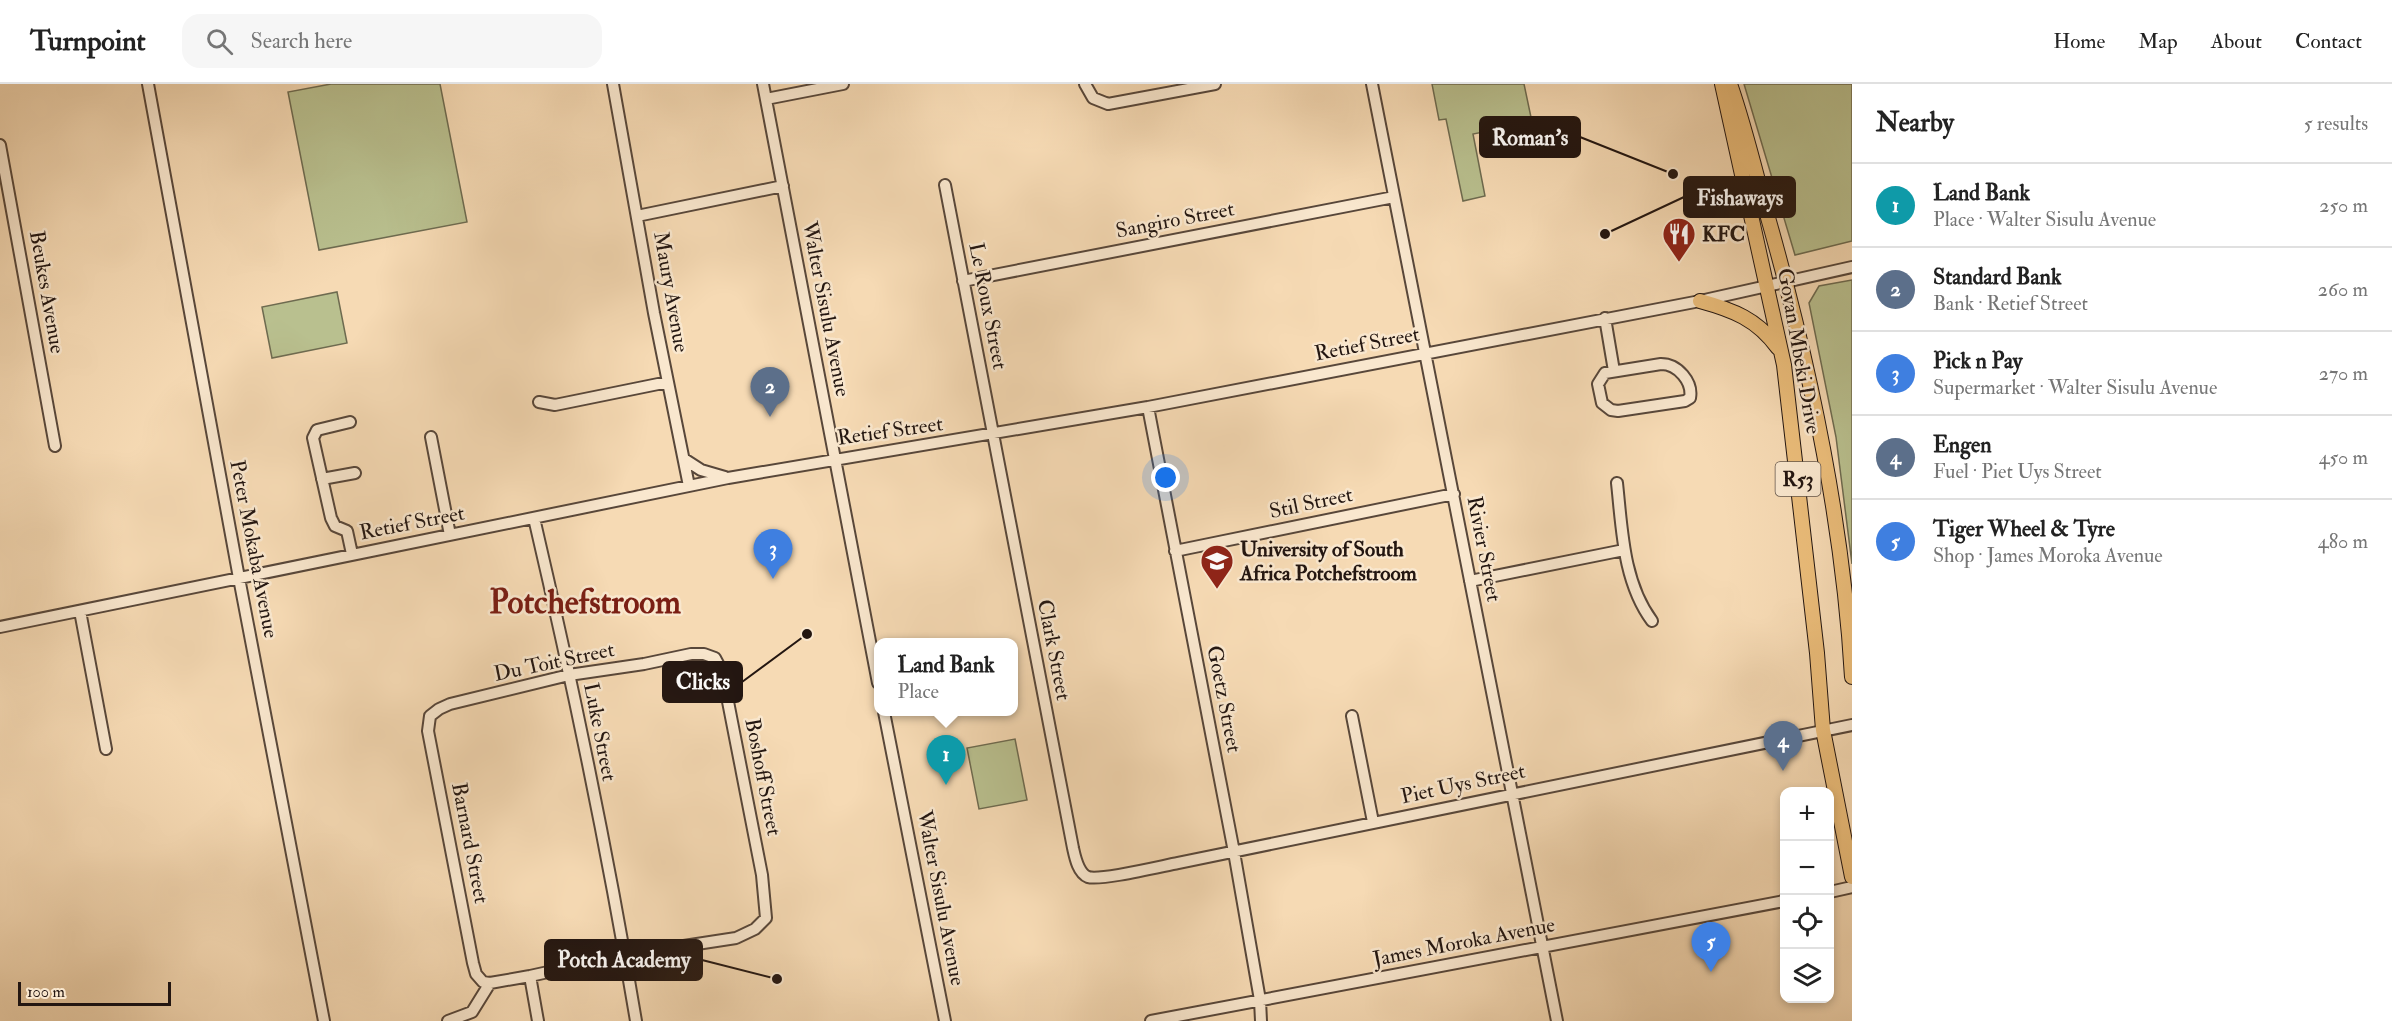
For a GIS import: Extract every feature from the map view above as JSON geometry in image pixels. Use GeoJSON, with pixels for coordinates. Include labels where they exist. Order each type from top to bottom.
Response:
{"type":"FeatureCollection","features":[{"type":"Feature","properties":{"kind":"main road","name":"Govan Mbeki Drive"},"geometry":{"type":"LineString","coordinates":[[1722,84],[1781,352],[1799,489],[1823,729],[1852,877]]}},
{"type":"Feature","properties":{"kind":"main road","name":"Govan Mbeki Drive"},"geometry":{"type":"LineString","coordinates":[[1730,84],[1787,283],[1811,394],[1837,534],[1847,604],[1852,677]]}},
{"type":"Feature","properties":{"kind":"main road"},"geometry":{"type":"LineString","coordinates":[[1700,301],[1726,308],[1752,320],[1769,335],[1781,352]]}},
{"type":"Feature","properties":{"kind":"street","name":"Peter Mokaba Avenue"},"geometry":{"type":"LineString","coordinates":[[148,84],[324,1021]]}},
{"type":"Feature","properties":{"kind":"street"},"geometry":{"type":"LineString","coordinates":[[613,84],[637,216]]}},
{"type":"Feature","properties":{"kind":"street","name":"Walter Sisulu Avenue"},"geometry":{"type":"LineString","coordinates":[[763,84],[874,658]]}},
{"type":"Feature","properties":{"kind":"street"},"geometry":{"type":"LineString","coordinates":[[766,99],[843,84]]}},
{"type":"Feature","properties":{"kind":"street"},"geometry":{"type":"LineString","coordinates":[[1085,84],[1093,98],[1108,104],[1215,84]]}},
{"type":"Feature","properties":{"kind":"street","name":"Rivier Street"},"geometry":{"type":"LineString","coordinates":[[1372,84],[1557,1021]]}},
{"type":"Feature","properties":{"kind":"street","name":"Beukes Avenue"},"geometry":{"type":"LineString","coordinates":[[0,145],[55,446]]}},
{"type":"Feature","properties":{"kind":"street","name":"Le Roux Street"},"geometry":{"type":"LineString","coordinates":[[945,185],[992,435]]}},
{"type":"Feature","properties":{"kind":"street","name":"Maury Avenue"},"geometry":{"type":"LineString","coordinates":[[689,486],[637,216],[783,186]]}},
{"type":"Feature","properties":{"kind":"street","name":"Sangiro Street"},"geometry":{"type":"LineString","coordinates":[[963,281],[1394,197]]}},
{"type":"Feature","properties":{"kind":"street","name":"Retief Street"},"geometry":{"type":"LineString","coordinates":[[0,627],[728,478],[1148,407],[1700,301],[1852,267]]}},
{"type":"Feature","properties":{"kind":"street"},"geometry":{"type":"LineString","coordinates":[[1605,318],[1614,371]]}},
{"type":"Feature","properties":{"kind":"street"},"geometry":{"type":"LineString","coordinates":[[1670,364],[1681,373],[1690,387],[1691,395],[1685,401],[1635,409],[1611,410],[1602,403],[1598,384],[1602,376],[1614,371],[1670,364]]}},
{"type":"Feature","properties":{"kind":"street"},"geometry":{"type":"LineString","coordinates":[[539,402],[555,405],[668,382]]}},
{"type":"Feature","properties":{"kind":"street","name":"Goetz Street"},"geometry":{"type":"LineString","coordinates":[[1148,407],[1234,852],[1260,1000],[1261,1021]]}},
{"type":"Feature","properties":{"kind":"street"},"geometry":{"type":"LineString","coordinates":[[350,422],[314,433],[313,438],[332,523],[346,531],[352,554]]}},
{"type":"Feature","properties":{"kind":"street","name":"Clark Street"},"geometry":{"type":"LineString","coordinates":[[992,435],[1073,848],[1082,872]]}},
{"type":"Feature","properties":{"kind":"street"},"geometry":{"type":"LineString","coordinates":[[431,437],[450,534]]}},
{"type":"Feature","properties":{"kind":"street"},"geometry":{"type":"LineString","coordinates":[[684,459],[701,470],[728,478]]}},
{"type":"Feature","properties":{"kind":"street"},"geometry":{"type":"LineString","coordinates":[[322,479],[355,472]]}},
{"type":"Feature","properties":{"kind":"street"},"geometry":{"type":"LineString","coordinates":[[1617,483],[1624,550],[1638,597],[1652,621]]}},
{"type":"Feature","properties":{"kind":"street","name":"Stil Street"},"geometry":{"type":"LineString","coordinates":[[1175,551],[1454,494]]}},
{"type":"Feature","properties":{"kind":"street","name":"Luke Street"},"geometry":{"type":"LineString","coordinates":[[534,519],[569,675],[636,1021]]}},
{"type":"Feature","properties":{"kind":"street"},"geometry":{"type":"LineString","coordinates":[[1470,581],[1624,550]]}},
{"type":"Feature","properties":{"kind":"street"},"geometry":{"type":"LineString","coordinates":[[80,611],[106,749]]}},
{"type":"Feature","properties":{"kind":"street","name":"Du Toit Street"},"geometry":{"type":"LineString","coordinates":[[428,731],[430,716],[450,704],[569,675],[704,654]]}},
{"type":"Feature","properties":{"kind":"street","name":"Boshoff Street"},"geometry":{"type":"LineString","coordinates":[[625,955],[736,938],[755,929],[766,918],[762,875],[722,671],[715,658],[704,654]]}},
{"type":"Feature","properties":{"kind":"street","name":"Walter Sisulu Avenue"},"geometry":{"type":"LineString","coordinates":[[885,716],[945,1021]]}},
{"type":"Feature","properties":{"kind":"street"},"geometry":{"type":"LineString","coordinates":[[1352,716],[1373,822]]}},
{"type":"Feature","properties":{"kind":"street","name":"Piet Uys Street"},"geometry":{"type":"LineString","coordinates":[[1082,872],[1089,877],[1102,877],[1234,852],[1823,729],[1852,725]]}},
{"type":"Feature","properties":{"kind":"street","name":"Barnard Street"},"geometry":{"type":"LineString","coordinates":[[428,731],[473,963],[480,980],[490,983]]}},
{"type":"Feature","properties":{"kind":"street"},"geometry":{"type":"LineString","coordinates":[[1834,891],[1852,887]]}},
{"type":"Feature","properties":{"kind":"street","name":"James Moroka Avenue"},"geometry":{"type":"LineString","coordinates":[[1151,1021],[1780,902]]}},
{"type":"Feature","properties":{"kind":"street"},"geometry":{"type":"LineString","coordinates":[[448,1021],[472,1012],[490,983],[625,955]]}},
{"type":"Feature","properties":{"kind":"street"},"geometry":{"type":"LineString","coordinates":[[530,976],[538,1021]]}},
{"type":"Feature","properties":{"kind":"green space"},"geometry":{"type":"Polygon","coordinates":[[[331,84],[440,84],[467,222],[319,250],[288,92],[331,84]]]}},
{"type":"Feature","properties":{"kind":"green space"},"geometry":{"type":"Polygon","coordinates":[[[1432,84],[1524,84],[1532,122],[1473,134],[1485,196],[1463,201],[1446,119],[1439,120],[1432,84]]]}},
{"type":"Feature","properties":{"kind":"green space"},"geometry":{"type":"Polygon","coordinates":[[[1744,84],[1852,84],[1852,241],[1795,255],[1744,84]]]}},
{"type":"Feature","properties":{"kind":"green space"},"geometry":{"type":"Polygon","coordinates":[[[1852,280],[1852,564],[1836,437],[1809,303],[1819,286],[1852,280]]]}},
{"type":"Feature","properties":{"kind":"green space"},"geometry":{"type":"Polygon","coordinates":[[[337,292],[347,343],[272,358],[262,307],[337,292]]]}},
{"type":"Feature","properties":{"kind":"green space"},"geometry":{"type":"Polygon","coordinates":[[[1015,739],[1027,800],[979,809],[967,748],[1015,739]]]}},
{"type":"Feature","properties":{"kind":"place","name":"Roman's"},"geometry":{"type":"Point","coordinates":[1673,174]}},
{"type":"Feature","properties":{"kind":"place","name":"Fishaways"},"geometry":{"type":"Point","coordinates":[1605,234]}},
{"type":"Feature","properties":{"kind":"place","name":"KFC"},"geometry":{"type":"Point","coordinates":[1679,263]}},
{"type":"Feature","properties":{"kind":"place","name":"Standard Bank"},"geometry":{"type":"Point","coordinates":[770,417]}},
{"type":"Feature","properties":{"kind":"place","name":"Pick n Pay"},"geometry":{"type":"Point","coordinates":[773,579]}},
{"type":"Feature","properties":{"kind":"place","name":"University of South Africa Potchefstroom"},"geometry":{"type":"Point","coordinates":[1217,590]}},
{"type":"Feature","properties":{"kind":"place","name":"Clicks"},"geometry":{"type":"Point","coordinates":[807,634]}},
{"type":"Feature","properties":{"kind":"place","name":"Engen"},"geometry":{"type":"Point","coordinates":[1783,771]}},
{"type":"Feature","properties":{"kind":"place","name":"Land Bank"},"geometry":{"type":"Point","coordinates":[946,785]}},
{"type":"Feature","properties":{"kind":"place","name":"Tiger Wheel & Tyre"},"geometry":{"type":"Point","coordinates":[1711,972]}},
{"type":"Feature","properties":{"kind":"place","name":"Potch Academy"},"geometry":{"type":"Point","coordinates":[777,979]}},
{"type":"Feature","properties":{"kind":"district","name":"Potchefstroom"},"geometry":{"type":"Point","coordinates":[585,602]}}]}
